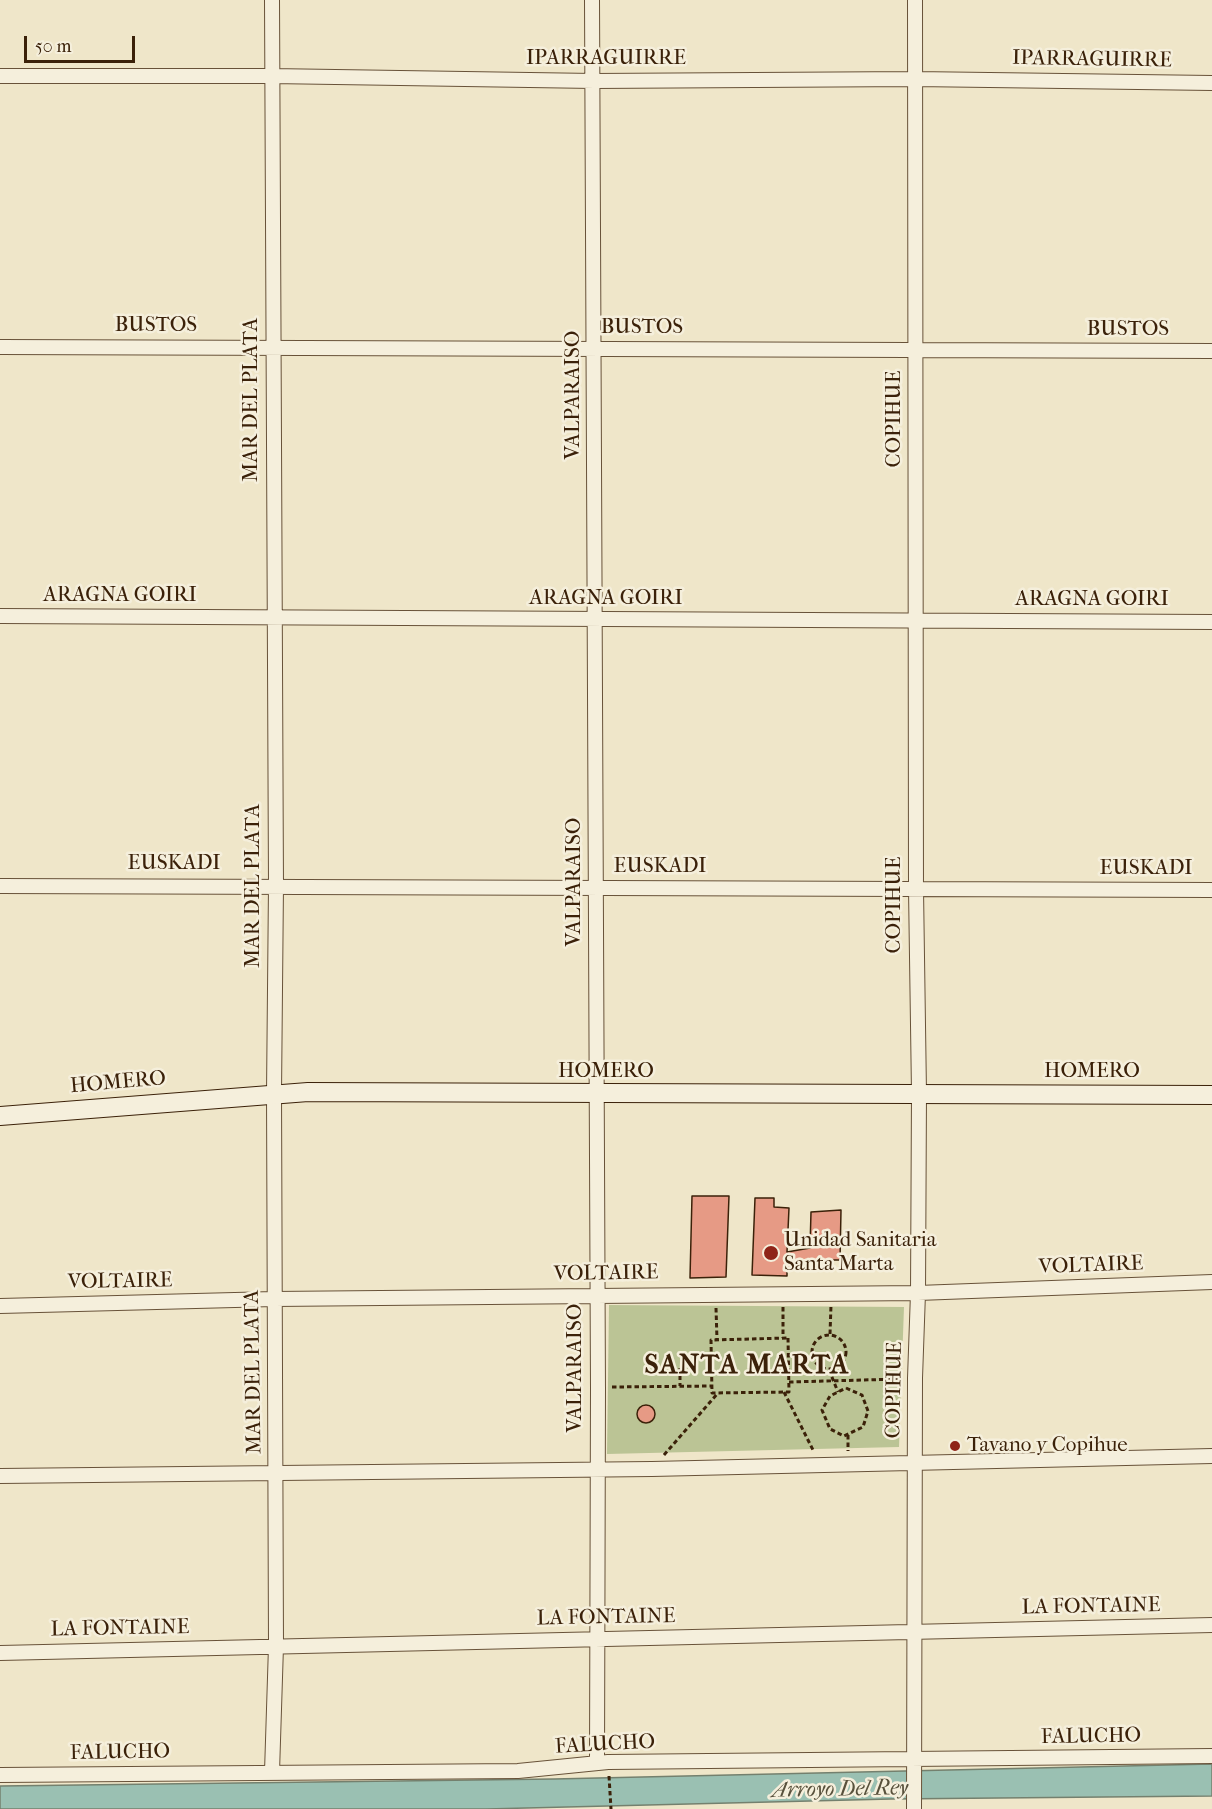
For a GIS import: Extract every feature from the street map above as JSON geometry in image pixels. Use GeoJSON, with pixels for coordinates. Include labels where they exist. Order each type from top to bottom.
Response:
{"type":"FeatureCollection","features":[{"type":"Feature","properties":{"kind":"main road","name":"HOMERO"},"geometry":{"type":"LineString","coordinates":[[0,1116],[274,1093],[1212,1095]]}},
{"type":"Feature","properties":{"kind":"street","name":"MAR DEL PLATA"},"geometry":{"type":"LineString","coordinates":[[272,0],[276,885],[274,1093],[276,1646],[272,1772]]}},
{"type":"Feature","properties":{"kind":"street","name":"VALPARAISO"},"geometry":{"type":"LineString","coordinates":[[592,0],[598,1387],[597,1763]]}},
{"type":"Feature","properties":{"kind":"street","name":"COPIHUE"},"geometry":{"type":"LineString","coordinates":[[914,1808],[915,1378],[918,1293],[919,1093],[916,889],[915,0]]}},
{"type":"Feature","properties":{"kind":"street","name":"IPARRAGUIRRE"},"geometry":{"type":"LineString","coordinates":[[0,76],[271,76],[594,81],[915,79],[1212,83]]}},
{"type":"Feature","properties":{"kind":"street","name":"BUSTOS"},"geometry":{"type":"LineString","coordinates":[[0,347],[1212,351]]}},
{"type":"Feature","properties":{"kind":"street","name":"ARAGNA GOIRI"},"geometry":{"type":"LineString","coordinates":[[0,616],[595,621],[917,619],[1212,622]]}},
{"type":"Feature","properties":{"kind":"street","name":"EUSKADI"},"geometry":{"type":"LineString","coordinates":[[0,886],[276,885],[1212,890]]}},
{"type":"Feature","properties":{"kind":"street","name":"VOLTAIRE"},"geometry":{"type":"LineString","coordinates":[[0,1305],[715,1293],[918,1293],[1212,1282]]}},
{"type":"Feature","properties":{"kind":"street"},"geometry":{"type":"LineString","coordinates":[[0,1476],[652,1469],[1212,1456]]}},
{"type":"Feature","properties":{"kind":"street","name":"LA FONTAINE"},"geometry":{"type":"LineString","coordinates":[[0,1653],[1212,1625]]}},
{"type":"Feature","properties":{"kind":"street","name":"FALUCHO"},"geometry":{"type":"LineString","coordinates":[[0,1775],[518,1771],[597,1763],[914,1763],[1212,1756]]}},
{"type":"Feature","properties":{"kind":"path"},"geometry":{"type":"LineString","coordinates":[[715,1293],[717,1340]]}},
{"type":"Feature","properties":{"kind":"path"},"geometry":{"type":"LineString","coordinates":[[783,1293],[783,1338]]}},
{"type":"Feature","properties":{"kind":"path"},"geometry":{"type":"LineString","coordinates":[[830,1334],[831,1293]]}},
{"type":"Feature","properties":{"kind":"path"},"geometry":{"type":"LineString","coordinates":[[830,1334],[843,1339],[847,1353],[840,1368],[829,1370],[815,1365],[811,1352],[817,1338],[830,1334]]}},
{"type":"Feature","properties":{"kind":"path"},"geometry":{"type":"LineString","coordinates":[[783,1338],[788,1338],[789,1392],[712,1393],[711,1340],[783,1338]]}},
{"type":"Feature","properties":{"kind":"path"},"geometry":{"type":"LineString","coordinates":[[680,1368],[680,1386]]}},
{"type":"Feature","properties":{"kind":"path"},"geometry":{"type":"LineString","coordinates":[[829,1370],[831,1381],[838,1392]]}},
{"type":"Feature","properties":{"kind":"path"},"geometry":{"type":"LineString","coordinates":[[789,1382],[915,1378]]}},
{"type":"Feature","properties":{"kind":"path"},"geometry":{"type":"LineString","coordinates":[[598,1387],[712,1386]]}},
{"type":"Feature","properties":{"kind":"path"},"geometry":{"type":"LineString","coordinates":[[846,1388],[862,1395],[868,1411],[863,1427],[844,1436],[830,1428],[822,1410],[830,1396],[838,1392],[846,1388]]}},
{"type":"Feature","properties":{"kind":"path"},"geometry":{"type":"LineString","coordinates":[[784,1392],[820,1466]]}},
{"type":"Feature","properties":{"kind":"path"},"geometry":{"type":"LineString","coordinates":[[652,1469],[718,1393]]}},
{"type":"Feature","properties":{"kind":"path"},"geometry":{"type":"LineString","coordinates":[[609,1776],[611,1809]]}},
{"type":"Feature","properties":{"kind":"shaded area"},"geometry":{"type":"Polygon","coordinates":[[[609,1305],[904,1307],[899,1447],[607,1454],[609,1305]]]}},
{"type":"Feature","properties":{"kind":"water","name":"Arroyo Del Rey"},"geometry":{"type":"Polygon","coordinates":[[[1212,1764],[1212,1796],[891,1799],[486,1809],[0,1809],[0,1786],[554,1779],[1212,1764]]]}},
{"type":"Feature","properties":{"kind":"building"},"geometry":{"type":"Polygon","coordinates":[[[692,1196],[729,1196],[726,1277],[690,1278],[692,1196]]]}},
{"type":"Feature","properties":{"kind":"building"},"geometry":{"type":"Polygon","coordinates":[[[755,1198],[774,1198],[774,1207],[789,1208],[787,1252],[810,1248],[811,1212],[841,1210],[840,1260],[817,1260],[817,1271],[787,1268],[787,1276],[752,1275],[755,1198]]]}},
{"type":"Feature","properties":{"kind":"building"},"geometry":{"type":"Polygon","coordinates":[[[642,1405],[650,1405],[655,1410],[653,1421],[642,1423],[637,1418],[637,1410],[642,1405]]]}},
{"type":"Feature","properties":{"kind":"place","name":"Unidad Sanitaria Santa Marta"},"geometry":{"type":"Point","coordinates":[771,1253]}},
{"type":"Feature","properties":{"kind":"place","name":"Tavano y Copihue"},"geometry":{"type":"Point","coordinates":[955,1446]}},
{"type":"Feature","properties":{"kind":"district","name":"SANTA MARTA"},"geometry":{"type":"Point","coordinates":[747,1366]}}]}
